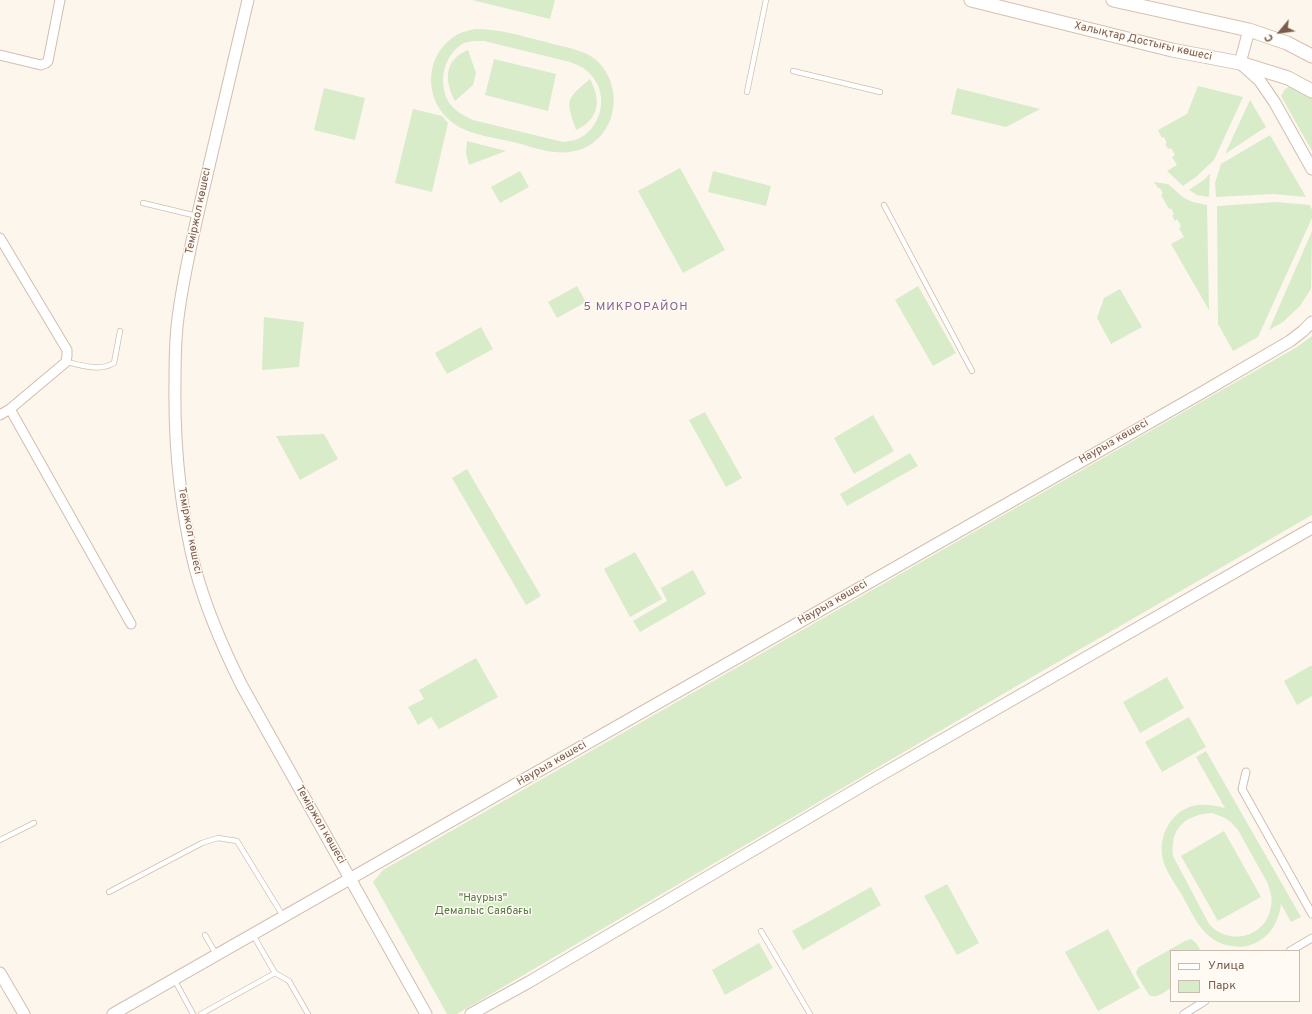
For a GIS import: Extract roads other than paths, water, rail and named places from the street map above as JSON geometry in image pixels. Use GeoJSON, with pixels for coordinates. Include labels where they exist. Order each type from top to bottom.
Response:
{"type":"FeatureCollection","features":[{"type":"Feature","properties":{"kind":"main road","name":"Халықтар Достығы көшесі"},"geometry":{"type":"LineString","coordinates":[[971,0],[1172,50],[1240,63],[1288,78],[1312,91]]}},
{"type":"Feature","properties":{"kind":"main road"},"geometry":{"type":"LineString","coordinates":[[1113,0],[1249,30],[1287,43],[1312,56]]}},
{"type":"Feature","properties":{"kind":"street"},"geometry":{"type":"LineString","coordinates":[[0,55],[41,65],[46,63],[48,61],[60,0]]}},
{"type":"Feature","properties":{"kind":"street","name":"Теміржол көшесі"},"geometry":{"type":"LineString","coordinates":[[248,0],[197,216],[178,318],[175,356],[176,442],[178,470],[188,534],[195,568],[216,630],[242,686],[426,1014]]}},
{"type":"Feature","properties":{"kind":"street"},"geometry":{"type":"LineString","coordinates":[[1249,30],[1240,63],[1260,81],[1275,104],[1312,169]]}},
{"type":"Feature","properties":{"kind":"street"},"geometry":{"type":"LineString","coordinates":[[0,238],[67,350],[66,362],[10,409],[0,415]]}},
{"type":"Feature","properties":{"kind":"street","name":"Наурыз көшесі"},"geometry":{"type":"LineString","coordinates":[[113,1014],[1209,388],[1290,341],[1312,322]]}},
{"type":"Feature","properties":{"kind":"street"},"geometry":{"type":"LineString","coordinates":[[10,409],[130,624]]}},
{"type":"Feature","properties":{"kind":"street"},"geometry":{"type":"LineString","coordinates":[[471,1014],[529,982],[874,779],[1312,528]]}},
{"type":"Feature","properties":{"kind":"street"},"geometry":{"type":"LineString","coordinates":[[1246,772],[1242,789],[1312,914]]}},
{"type":"Feature","properties":{"kind":"street"},"geometry":{"type":"LineString","coordinates":[[1292,950],[1312,938]]}},
{"type":"Feature","properties":{"kind":"street"},"geometry":{"type":"LineString","coordinates":[[0,973],[24,1014]]}},
{"type":"Feature","properties":{"kind":"street"},"geometry":{"type":"LineString","coordinates":[[1184,1014],[1203,1002]]}},
{"type":"Feature","properties":{"kind":"lane"},"geometry":{"type":"LineString","coordinates":[[747,92],[766,0]]}},
{"type":"Feature","properties":{"kind":"lane"},"geometry":{"type":"LineString","coordinates":[[793,71],[880,92]]}},
{"type":"Feature","properties":{"kind":"lane"},"geometry":{"type":"LineString","coordinates":[[144,203],[197,216]]}},
{"type":"Feature","properties":{"kind":"lane"},"geometry":{"type":"LineString","coordinates":[[884,205],[972,371]]}},
{"type":"Feature","properties":{"kind":"lane"},"geometry":{"type":"LineString","coordinates":[[66,362],[99,368],[107,367],[114,363],[120,331]]}},
{"type":"Feature","properties":{"kind":"lane"},"geometry":{"type":"LineString","coordinates":[[0,840],[34,823]]}},
{"type":"Feature","properties":{"kind":"lane"},"geometry":{"type":"LineString","coordinates":[[109,892],[202,843],[218,838],[236,841],[283,916]]}},
{"type":"Feature","properties":{"kind":"lane"},"geometry":{"type":"LineString","coordinates":[[761,931],[810,1014]]}},
{"type":"Feature","properties":{"kind":"lane"},"geometry":{"type":"LineString","coordinates":[[253,934],[275,973],[289,981],[308,1014]]}},
{"type":"Feature","properties":{"kind":"lane"},"geometry":{"type":"LineString","coordinates":[[205,935],[217,955]]}},
{"type":"Feature","properties":{"kind":"lane"},"geometry":{"type":"LineString","coordinates":[[201,1014],[275,973]]}},
{"type":"Feature","properties":{"kind":"lane"},"geometry":{"type":"LineString","coordinates":[[174,979],[193,1014]]}},
{"type":"Feature","properties":{"kind":"district","name":"5 МИКРОРАЙОН"},"geometry":{"type":"Point","coordinates":[636,308]}},
{"type":"Feature","properties":{"kind":"park label","name":"\"Наурыз\" Демалыс Саябағы"},"geometry":{"type":"Point","coordinates":[483,905]}}]}
